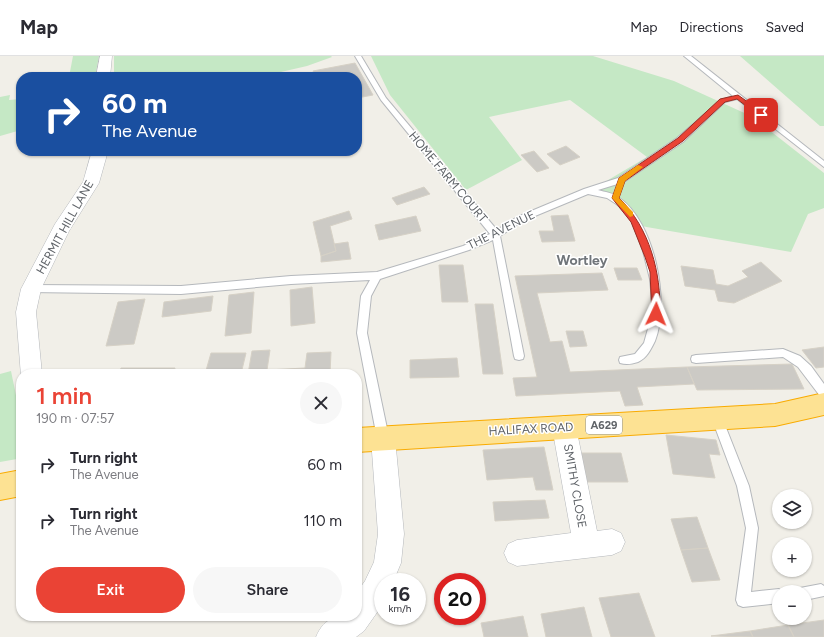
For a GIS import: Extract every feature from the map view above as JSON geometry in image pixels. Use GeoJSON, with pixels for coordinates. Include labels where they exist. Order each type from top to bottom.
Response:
{"type":"FeatureCollection","features":[{"type":"Feature","properties":{"kind":"highway","name":"HALIFAX ROAD"},"geometry":{"type":"LineString","coordinates":[[362,440],[775,415],[824,404]]}},
{"type":"Feature","properties":{"kind":"highway"},"geometry":{"type":"LineString","coordinates":[[0,487],[16,485]]}},
{"type":"Feature","properties":{"kind":"street"},"geometry":{"type":"LineString","coordinates":[[104,72],[106,56]]}},
{"type":"Feature","properties":{"kind":"street","name":"HERMIT HILL LANE"},"geometry":{"type":"LineString","coordinates":[[31,369],[26,312],[31,289],[61,229],[91,183],[99,156]]}},
{"type":"Feature","properties":{"kind":"street","name":"SMITHY CLOSE"},"geometry":{"type":"LineString","coordinates":[[564,427],[586,544]]}},
{"type":"Feature","properties":{"kind":"street"},"geometry":{"type":"LineString","coordinates":[[362,610],[375,591],[387,563],[391,534],[383,438]]}},
{"type":"Feature","properties":{"kind":"street","name":"SMITHY CLOSE"},"geometry":{"type":"LineString","coordinates":[[517,553],[612,542]]}},
{"type":"Feature","properties":{"kind":"street"},"geometry":{"type":"LineString","coordinates":[[331,637],[354,621]]}},
{"type":"Feature","properties":{"kind":"lane","name":"HOME FARM COURT"},"geometry":{"type":"LineString","coordinates":[[358,56],[383,100],[496,235],[520,356]]}},
{"type":"Feature","properties":{"kind":"lane"},"geometry":{"type":"LineString","coordinates":[[687,56],[824,164]]}},
{"type":"Feature","properties":{"kind":"lane","name":"THE AVENUE"},"geometry":{"type":"LineString","coordinates":[[31,289],[181,290],[291,280],[377,276],[466,248],[496,235],[520,220],[587,191],[621,180],[680,140],[723,101],[738,97]]}},
{"type":"Feature","properties":{"kind":"lane"},"geometry":{"type":"LineString","coordinates":[[615,198],[621,180]]}},
{"type":"Feature","properties":{"kind":"lane"},"geometry":{"type":"LineString","coordinates":[[587,191],[615,198],[628,210],[638,228],[654,272],[656,296],[654,324],[643,353],[631,360],[624,360]]}},
{"type":"Feature","properties":{"kind":"lane"},"geometry":{"type":"LineString","coordinates":[[377,276],[366,296],[362,333],[383,438]]}},
{"type":"Feature","properties":{"kind":"lane"},"geometry":{"type":"LineString","coordinates":[[696,359],[783,352],[802,363],[824,393]]}},
{"type":"Feature","properties":{"kind":"lane"},"geometry":{"type":"LineString","coordinates":[[717,419],[743,486],[752,528],[742,600],[772,597]]}},
{"type":"Feature","properties":{"kind":"lane"},"geometry":{"type":"LineString","coordinates":[[812,592],[821,591]]}},
{"type":"Feature","properties":{"kind":"green space"},"geometry":{"type":"Polygon","coordinates":[[[73,56],[99,56],[96,72],[70,72],[73,56]]]}},
{"type":"Feature","properties":{"kind":"green space"},"geometry":{"type":"Polygon","coordinates":[[[114,56],[332,57],[307,66],[281,72],[114,72],[114,56]]]}},
{"type":"Feature","properties":{"kind":"green space"},"geometry":{"type":"Polygon","coordinates":[[[371,56],[593,56],[674,81],[751,116],[824,173],[824,208],[808,214],[791,252],[635,225],[598,186],[647,157],[570,100],[489,117],[522,160],[466,190],[390,95],[371,56]]]}},
{"type":"Feature","properties":{"kind":"green space"},"geometry":{"type":"Polygon","coordinates":[[[740,56],[824,56],[824,126],[820,126],[740,56]]]}},
{"type":"Feature","properties":{"kind":"green space"},"geometry":{"type":"Polygon","coordinates":[[[10,95],[9,100],[16,99],[16,131],[0,136],[0,97],[10,95]]]}},
{"type":"Feature","properties":{"kind":"green space"},"geometry":{"type":"Polygon","coordinates":[[[11,371],[16,395],[16,459],[0,462],[0,374],[11,371]]]}},
{"type":"Feature","properties":{"kind":"building"},"geometry":{"type":"Polygon","coordinates":[[[355,63],[360,72],[314,72],[355,63]]]}},
{"type":"Feature","properties":{"kind":"building"},"geometry":{"type":"Polygon","coordinates":[[[362,75],[373,95],[362,97],[362,75]]]}},
{"type":"Feature","properties":{"kind":"building"},"geometry":{"type":"Polygon","coordinates":[[[566,146],[580,157],[560,165],[547,154],[566,146]]]}},
{"type":"Feature","properties":{"kind":"building"},"geometry":{"type":"Polygon","coordinates":[[[534,151],[549,168],[537,172],[521,155],[534,151]]]}},
{"type":"Feature","properties":{"kind":"building"},"geometry":{"type":"Polygon","coordinates":[[[424,187],[430,194],[397,205],[392,198],[424,187]]]}},
{"type":"Feature","properties":{"kind":"building"},"geometry":{"type":"Polygon","coordinates":[[[349,211],[352,219],[330,226],[336,251],[321,256],[313,222],[349,211]]]}},
{"type":"Feature","properties":{"kind":"building"},"geometry":{"type":"Polygon","coordinates":[[[568,215],[575,241],[542,242],[539,231],[554,231],[551,216],[568,215]]]}},
{"type":"Feature","properties":{"kind":"building"},"geometry":{"type":"Polygon","coordinates":[[[416,216],[421,231],[379,240],[375,225],[416,216]]]}},
{"type":"Feature","properties":{"kind":"building"},"geometry":{"type":"Polygon","coordinates":[[[348,242],[351,259],[321,262],[321,256],[336,251],[334,244],[348,242]]]}},
{"type":"Feature","properties":{"kind":"building"},"geometry":{"type":"Polygon","coordinates":[[[761,262],[782,281],[734,303],[718,301],[715,290],[685,286],[681,266],[713,270],[716,284],[728,286],[748,277],[742,271],[761,262]]]}},
{"type":"Feature","properties":{"kind":"building"},"geometry":{"type":"Polygon","coordinates":[[[439,265],[463,265],[468,302],[442,302],[439,265]]]}},
{"type":"Feature","properties":{"kind":"building"},"geometry":{"type":"Polygon","coordinates":[[[614,268],[637,268],[642,280],[618,280],[614,268]]]}},
{"type":"Feature","properties":{"kind":"building"},"geometry":{"type":"Polygon","coordinates":[[[602,273],[608,290],[537,293],[550,342],[562,341],[570,372],[687,367],[694,384],[637,387],[643,405],[625,406],[620,391],[516,396],[513,378],[537,377],[515,276],[602,273]]]}},
{"type":"Feature","properties":{"kind":"building"},"geometry":{"type":"Polygon","coordinates":[[[312,287],[315,323],[291,326],[290,290],[312,287]]]}},
{"type":"Feature","properties":{"kind":"building"},"geometry":{"type":"Polygon","coordinates":[[[254,292],[251,333],[225,336],[229,295],[254,292]]]}},
{"type":"Feature","properties":{"kind":"building"},"geometry":{"type":"Polygon","coordinates":[[[213,296],[211,311],[162,317],[164,302],[213,296]]]}},
{"type":"Feature","properties":{"kind":"building"},"geometry":{"type":"Polygon","coordinates":[[[145,299],[134,344],[106,346],[118,302],[145,299]]]}},
{"type":"Feature","properties":{"kind":"building"},"geometry":{"type":"Polygon","coordinates":[[[475,304],[493,304],[503,374],[483,374],[475,304]]]}},
{"type":"Feature","properties":{"kind":"building"},"geometry":{"type":"Polygon","coordinates":[[[566,331],[583,331],[587,346],[570,347],[566,331]]]}},
{"type":"Feature","properties":{"kind":"building"},"geometry":{"type":"Polygon","coordinates":[[[824,347],[824,367],[816,368],[802,350],[824,347]]]}},
{"type":"Feature","properties":{"kind":"building"},"geometry":{"type":"Polygon","coordinates":[[[270,350],[267,369],[249,369],[252,351],[270,350]]]}},
{"type":"Feature","properties":{"kind":"building"},"geometry":{"type":"Polygon","coordinates":[[[331,352],[330,369],[286,369],[305,368],[307,353],[331,352]]]}},
{"type":"Feature","properties":{"kind":"building"},"geometry":{"type":"Polygon","coordinates":[[[211,353],[246,353],[242,369],[206,369],[211,353]]]}},
{"type":"Feature","properties":{"kind":"building"},"geometry":{"type":"Polygon","coordinates":[[[457,358],[459,377],[410,378],[410,360],[457,358]]]}},
{"type":"Feature","properties":{"kind":"building"},"geometry":{"type":"Polygon","coordinates":[[[792,364],[804,389],[697,390],[687,367],[792,364]]]}},
{"type":"Feature","properties":{"kind":"building"},"geometry":{"type":"Polygon","coordinates":[[[121,368],[175,368],[175,369],[121,368]]]}},
{"type":"Feature","properties":{"kind":"building"},"geometry":{"type":"Polygon","coordinates":[[[666,435],[716,440],[720,455],[709,454],[715,478],[673,474],[666,435]]]}},
{"type":"Feature","properties":{"kind":"building"},"geometry":{"type":"Polygon","coordinates":[[[544,447],[553,490],[536,490],[533,477],[487,480],[483,450],[544,447]]]}},
{"type":"Feature","properties":{"kind":"building"},"geometry":{"type":"Polygon","coordinates":[[[581,453],[621,453],[628,482],[587,482],[581,453]]]}},
{"type":"Feature","properties":{"kind":"building"},"geometry":{"type":"Polygon","coordinates":[[[545,500],[549,518],[495,521],[493,502],[545,500]]]}},
{"type":"Feature","properties":{"kind":"building"},"geometry":{"type":"Polygon","coordinates":[[[697,517],[708,548],[681,550],[671,519],[697,517]]]}},
{"type":"Feature","properties":{"kind":"building"},"geometry":{"type":"Polygon","coordinates":[[[708,548],[720,580],[692,582],[681,550],[708,548]]]}},
{"type":"Feature","properties":{"kind":"building"},"geometry":{"type":"Polygon","coordinates":[[[639,593],[655,637],[611,637],[599,598],[639,593]]]}},
{"type":"Feature","properties":{"kind":"building"},"geometry":{"type":"Polygon","coordinates":[[[584,607],[592,637],[546,637],[541,614],[584,607]]]}},
{"type":"Feature","properties":{"kind":"building"},"geometry":{"type":"Polygon","coordinates":[[[523,616],[528,637],[484,637],[481,625],[486,625],[486,622],[523,616]]]}},
{"type":"Feature","properties":{"kind":"building"},"geometry":{"type":"Polygon","coordinates":[[[824,620],[824,637],[794,637],[788,625],[812,625],[812,622],[824,620]]]}},
{"type":"Feature","properties":{"kind":"building"},"geometry":{"type":"Polygon","coordinates":[[[788,625],[794,637],[753,637],[750,631],[788,625]]]}},
{"type":"Feature","properties":{"kind":"building"},"geometry":{"type":"Polygon","coordinates":[[[750,631],[753,637],[711,636],[750,631]]]}},
{"type":"Feature","properties":{"kind":"slow traffic"},"geometry":{"type":"LineString","coordinates":[[630,214],[628,210],[615,198],[621,180],[640,167]]}},
{"type":"Feature","properties":{"kind":"district","name":"Wortley"},"geometry":{"type":"Point","coordinates":[582,260]}},
{"type":"Feature","properties":{"kind":"route"},"geometry":{"type":"LineString","coordinates":[[656,314],[654,272],[649,257],[635,221],[628,210],[615,198],[621,180],[680,140],[723,101],[738,97],[761,115]]}}]}
